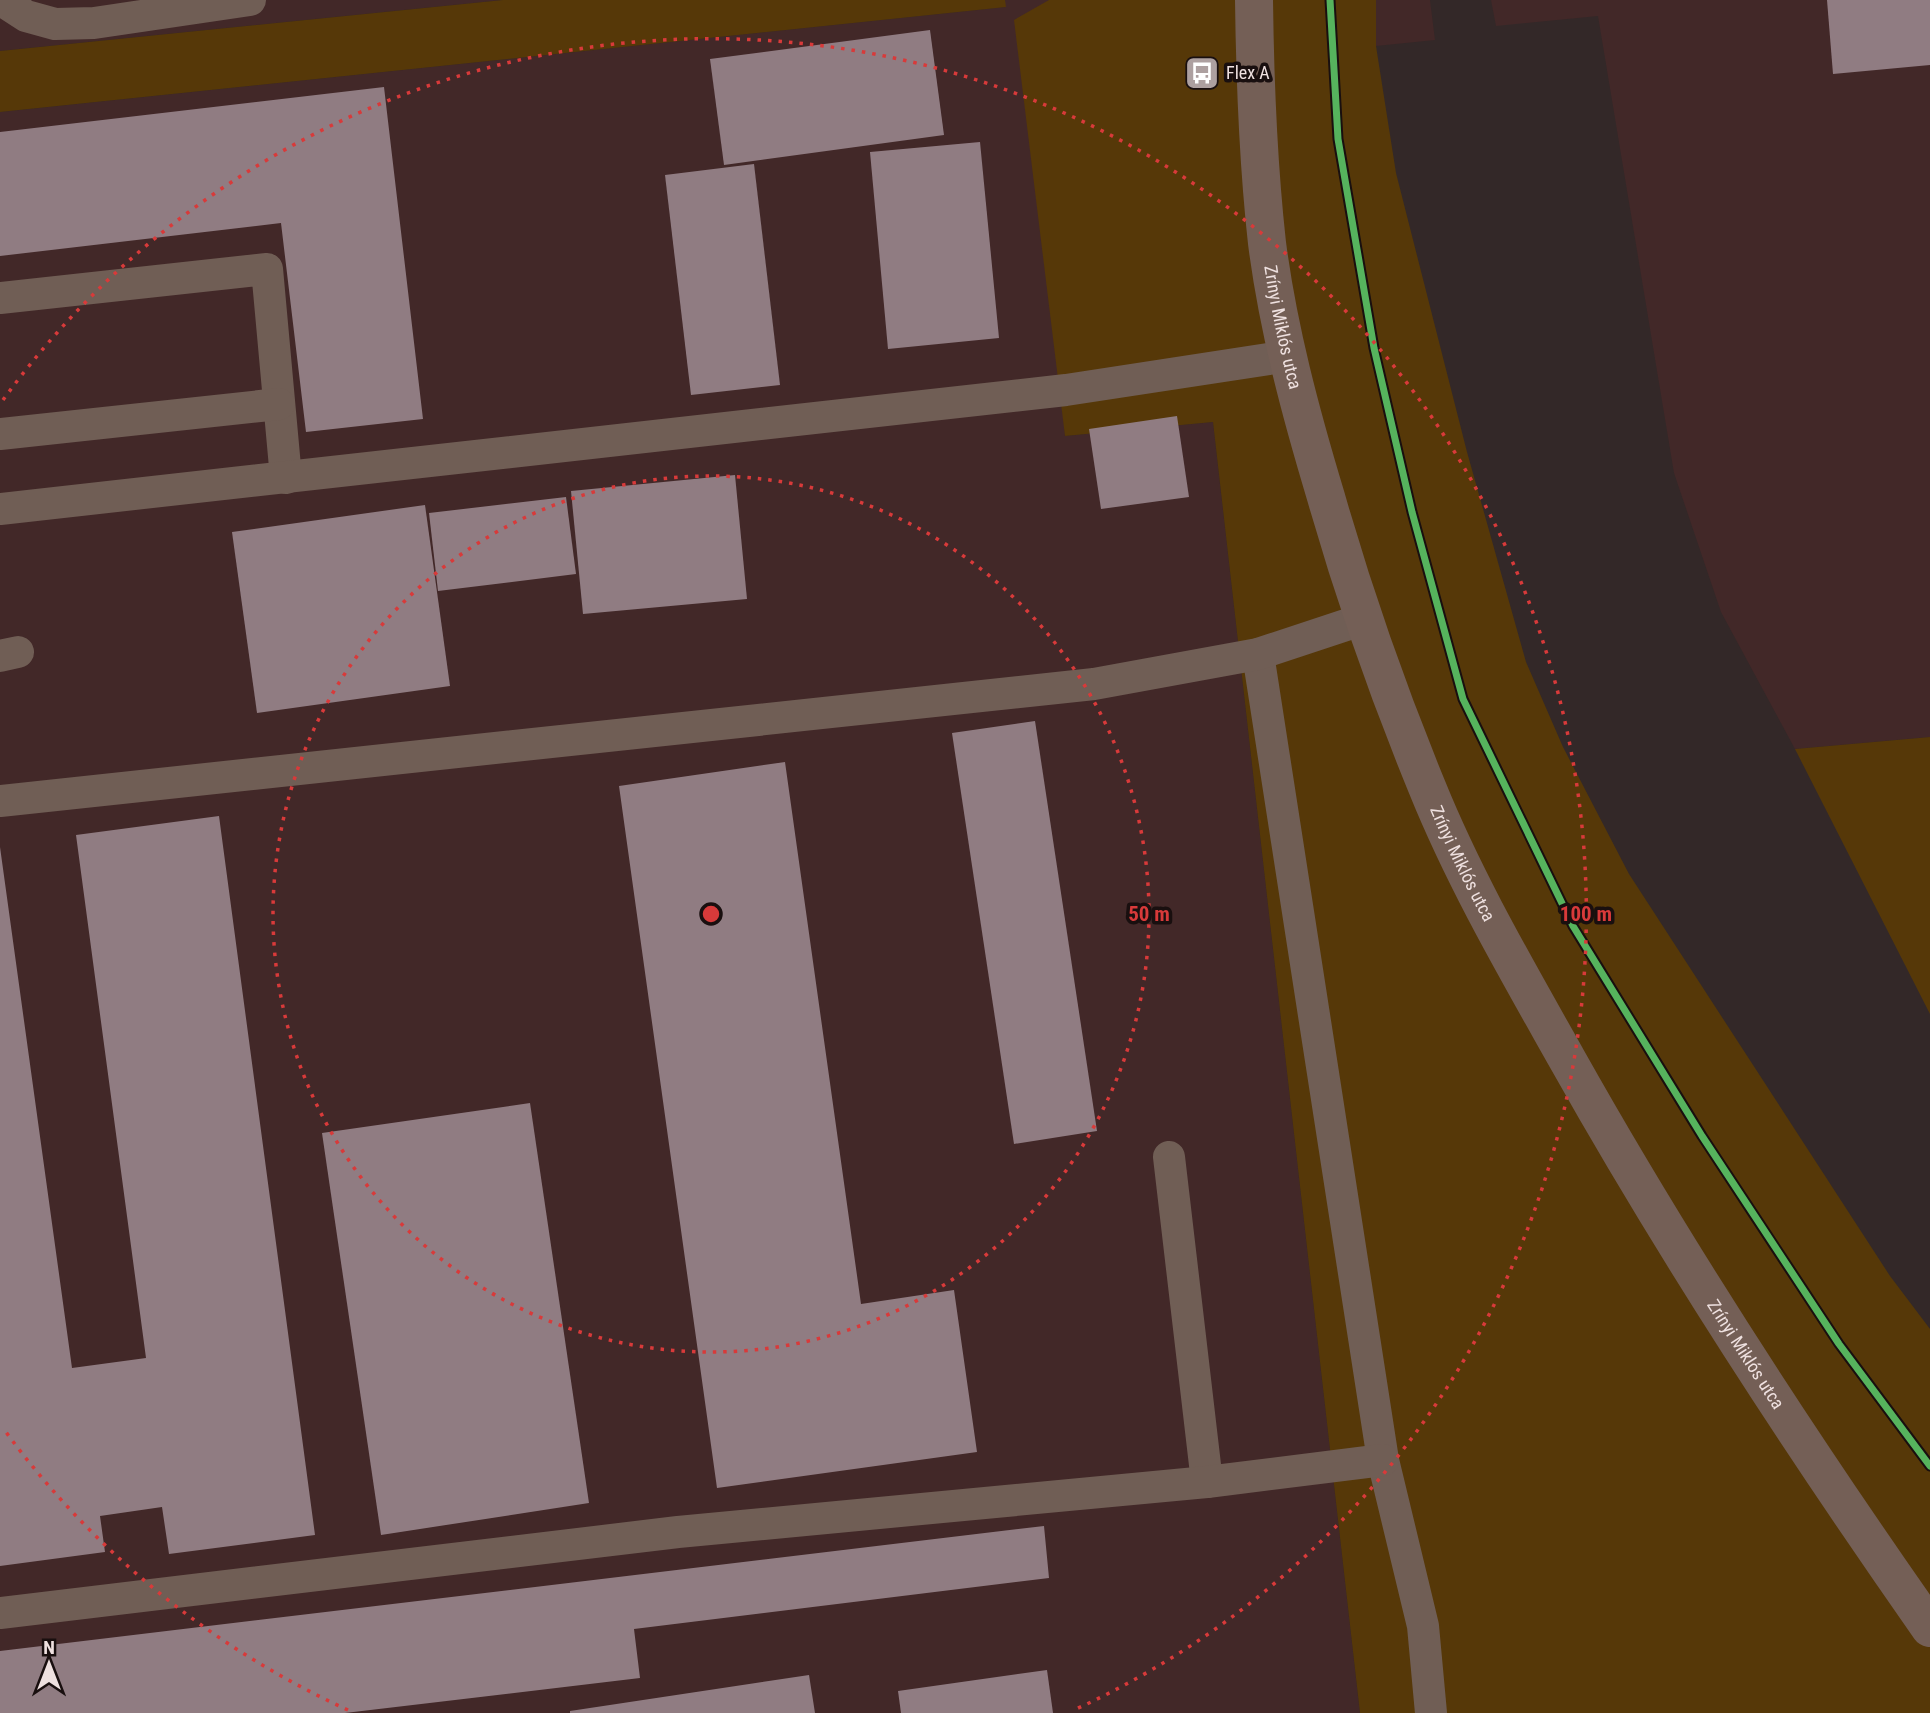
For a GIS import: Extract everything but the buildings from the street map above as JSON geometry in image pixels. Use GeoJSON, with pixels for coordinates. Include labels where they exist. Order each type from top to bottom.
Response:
{"type":"FeatureCollection","features":[{"type":"Feature","properties":{"kind":"main road","name":"Zrínyi Miklós utca"},"geometry":{"type":"LineString","coordinates":[[1254,0],[1255,82],[1268,246],[1288,356],[1307,433],[1364,619],[1427,789],[1479,897],[1539,1010],[1675,1242],[1930,1629]]}},
{"type":"Feature","properties":{"kind":"lane"},"geometry":{"type":"LineString","coordinates":[[1,0],[26,16],[55,24],[94,23],[250,0]]}},
{"type":"Feature","properties":{"kind":"lane"},"geometry":{"type":"LineString","coordinates":[[0,298],[267,269],[286,478]]}},
{"type":"Feature","properties":{"kind":"lane"},"geometry":{"type":"LineString","coordinates":[[0,509],[1066,390],[1288,356]]}},
{"type":"Feature","properties":{"kind":"lane"},"geometry":{"type":"LineString","coordinates":[[0,434],[279,404]]}},
{"type":"Feature","properties":{"kind":"lane"},"geometry":{"type":"LineString","coordinates":[[0,801],[1094,684],[1258,654],[1364,619]]}},
{"type":"Feature","properties":{"kind":"lane"},"geometry":{"type":"LineString","coordinates":[[1258,654],[1383,1460],[1423,1626],[1431,1713]]}},
{"type":"Feature","properties":{"kind":"lane"},"geometry":{"type":"LineString","coordinates":[[1169,1157],[1207,1482]]}},
{"type":"Feature","properties":{"kind":"lane"},"geometry":{"type":"LineString","coordinates":[[0,1613],[678,1532],[1207,1482],[1383,1460]]}},
{"type":"Feature","properties":{"kind":"shaded area"},"geometry":{"type":"Polygon","coordinates":[[[0,0],[503,0],[0,51],[0,0]]]}},
{"type":"Feature","properties":{"kind":"shaded area"},"geometry":{"type":"Polygon","coordinates":[[[503,0],[1005,0],[1006,7],[0,112],[0,51],[503,0]]]}},
{"type":"Feature","properties":{"kind":"shaded area"},"geometry":{"type":"Polygon","coordinates":[[[1005,0],[1049,0],[1065,436],[1213,422],[1360,1713],[0,1713],[0,112],[1005,7],[1005,0]]]}},
{"type":"Feature","properties":{"kind":"shaded area"},"geometry":{"type":"Polygon","coordinates":[[[1049,0],[1376,0],[1376,46],[1396,173],[1467,452],[1526,662],[1563,747],[1629,874],[1890,1276],[1930,1329],[1930,1713],[1360,1713],[1213,422],[1065,436],[1014,20],[1049,0]]]}},
{"type":"Feature","properties":{"kind":"shaded area"},"geometry":{"type":"Polygon","coordinates":[[[1376,0],[1430,0],[1435,40],[1376,46],[1376,0]]]}},
{"type":"Feature","properties":{"kind":"shaded area"},"geometry":{"type":"Polygon","coordinates":[[[1491,0],[1930,0],[1930,737],[1795,749],[1721,612],[1674,473],[1598,16],[1496,26],[1491,0]]]}},
{"type":"Feature","properties":{"kind":"shaded area"},"geometry":{"type":"Polygon","coordinates":[[[1930,737],[1930,1014],[1795,749],[1930,737]]]}},
{"type":"Feature","properties":{"kind":"cycle path"},"geometry":{"type":"LineString","coordinates":[[1330,0],[1338,139],[1374,348],[1412,512],[1463,699],[1573,926],[1702,1136],[1839,1344],[1930,1466]]}},
{"type":"Feature","properties":{"kind":"place","name":"Flex A"},"geometry":{"type":"Point","coordinates":[1202,73]}}]}
